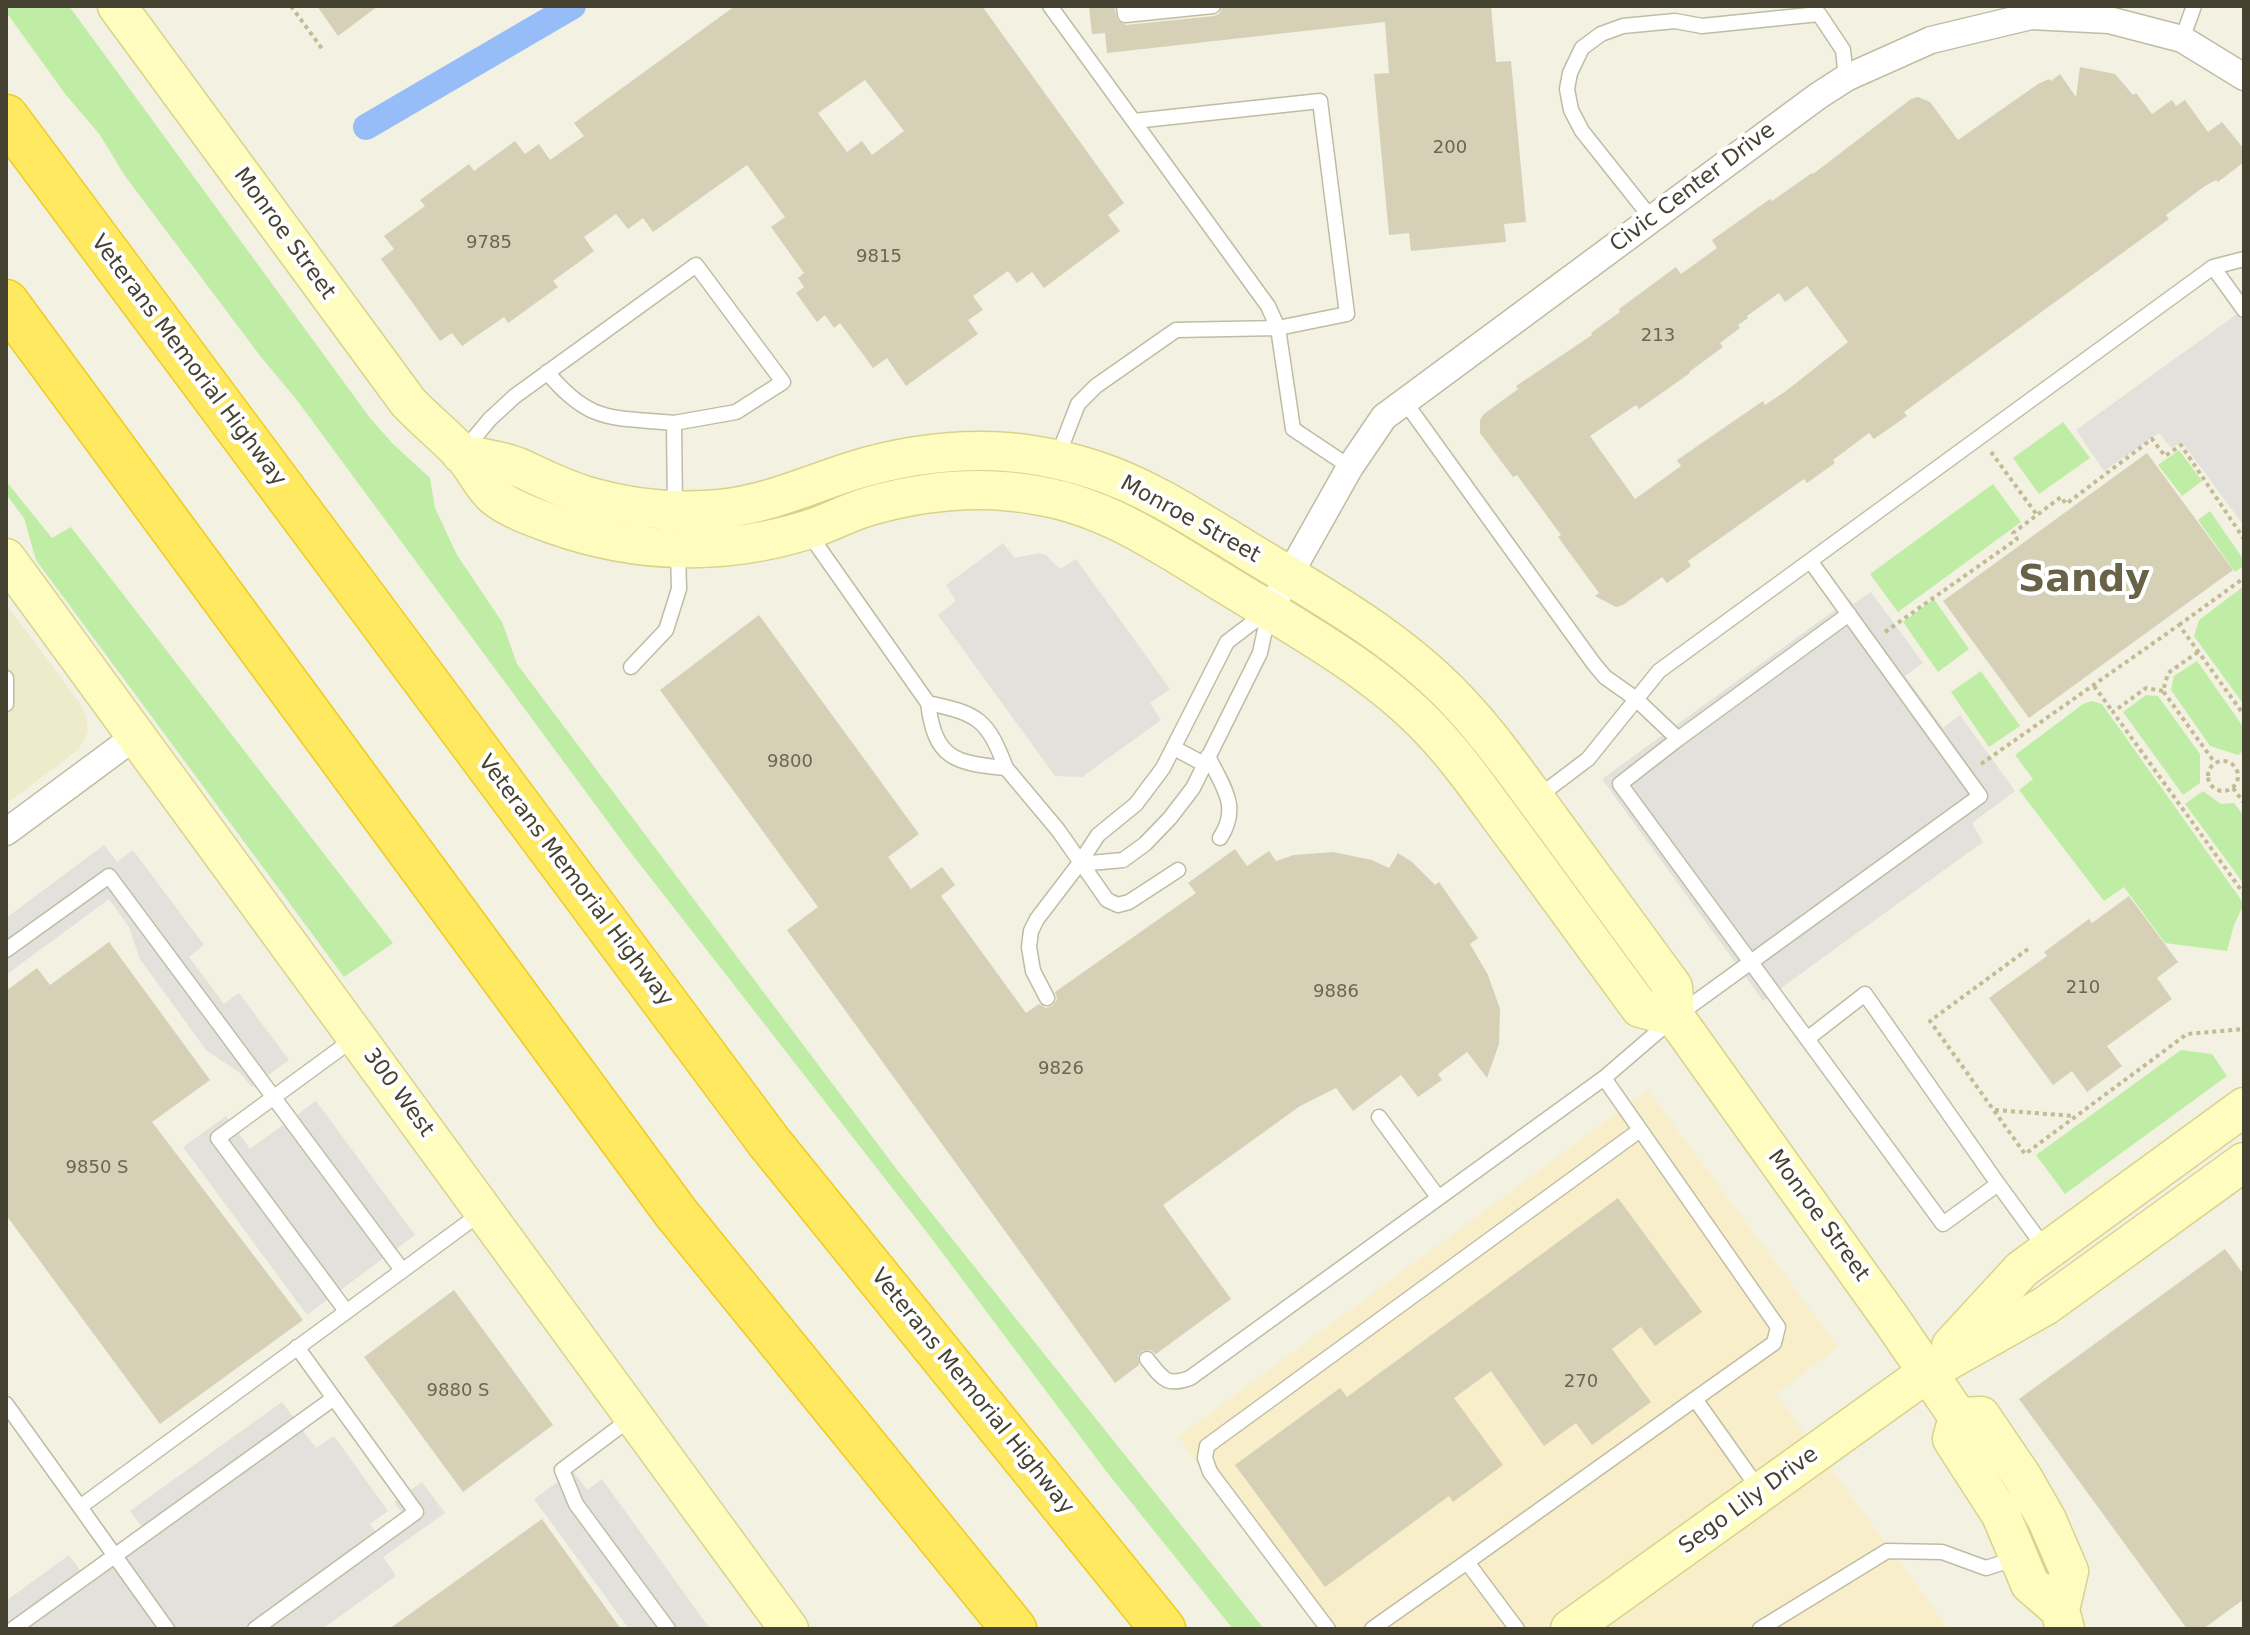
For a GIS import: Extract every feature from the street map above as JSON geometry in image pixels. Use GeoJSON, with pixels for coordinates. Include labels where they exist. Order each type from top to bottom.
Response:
{"type":"FeatureCollection","features":[{"type":"Feature","properties":{"kind":"highway","name":"Veterans Memorial Highway"},"geometry":{"type":"LineString","coordinates":[[6,117],[769,1142],[1163,1629]]}},
{"type":"Feature","properties":{"kind":"highway"},"geometry":{"type":"LineString","coordinates":[[6,302],[676,1213],[1014,1629]]}},
{"type":"Feature","properties":{"kind":"street","name":"Monroe Street"},"geometry":{"type":"LineString","coordinates":[[117,6],[398,389],[461,454],[494,497],[536,518],[582,534],[628,545],[678,549],[739,545],[806,530],[868,506],[929,492],[988,489],[1043,496],[1093,510],[1141,532],[1358,667],[1431,730],[1466,771],[1640,1008],[1675,1017]]}},
{"type":"Feature","properties":{"kind":"street","name":"Civic Center Drive"},"geometry":{"type":"LineString","coordinates":[[1269,611],[1350,467],[1384,417],[1846,78],[1931,40],[2031,16],[2109,20],[2182,39],[2244,77]]}},
{"type":"Feature","properties":{"kind":"street","name":"Monroe Street"},"geometry":{"type":"LineString","coordinates":[[461,454],[514,465],[550,483],[589,497],[632,507],[675,511],[721,509],[764,502],[865,468],[940,453],[1019,453],[1057,460],[1097,470],[1175,506],[1374,630],[1419,665],[1463,706],[1673,987],[1675,1017],[1958,1417],[1952,1439],[2001,1515],[2030,1584],[2063,1619]]}},
{"type":"Feature","properties":{"kind":"street","name":"300 West"},"geometry":{"type":"LineString","coordinates":[[6,558],[485,1210],[778,1621]]}},
{"type":"Feature","properties":{"kind":"street"},"geometry":{"type":"LineString","coordinates":[[6,832],[137,735]]}},
{"type":"Feature","properties":{"kind":"street","name":"Sego Lily Drive"},"geometry":{"type":"LineString","coordinates":[[1928,1372],[2022,1269],[2244,1107]]}},
{"type":"Feature","properties":{"kind":"street","name":"Sego Lily Drive"},"geometry":{"type":"LineString","coordinates":[[1570,1629],[1928,1372],[2045,1306],[2244,1162]]}},
{"type":"Feature","properties":{"kind":"street","name":"Monroe Street"},"geometry":{"type":"LineString","coordinates":[[1958,1417],[1981,1416],[2047,1520],[2069,1571],[2063,1619]]}},
{"type":"Feature","properties":{"kind":"lane"},"geometry":{"type":"LineString","coordinates":[[1050,6],[1261,295],[1278,328],[1293,429],[1350,467]]}},
{"type":"Feature","properties":{"kind":"lane"},"geometry":{"type":"LineString","coordinates":[[1124,6],[1125,15],[1213,6]]}},
{"type":"Feature","properties":{"kind":"lane"},"geometry":{"type":"LineString","coordinates":[[2182,39],[2194,6]]}},
{"type":"Feature","properties":{"kind":"lane"},"geometry":{"type":"LineString","coordinates":[[1652,219],[1582,131],[1571,110],[1567,89],[1570,73],[1582,48],[1601,34],[1623,26],[1675,21],[1702,26],[1819,14],[1843,50],[1846,78]]}},
{"type":"Feature","properties":{"kind":"lane"},"geometry":{"type":"LineString","coordinates":[[1057,460],[1078,404],[1096,386],[1176,330],[1278,328],[1347,314],[1320,101],[1134,121]]}},
{"type":"Feature","properties":{"kind":"lane"},"geometry":{"type":"LineString","coordinates":[[1535,799],[1588,759],[1659,671],[2213,267],[2244,259]]}},
{"type":"Feature","properties":{"kind":"lane"},"geometry":{"type":"LineString","coordinates":[[461,454],[507,404],[547,372],[696,265],[783,382],[736,412],[674,423],[607,417],[584,408],[566,395],[547,372]]}},
{"type":"Feature","properties":{"kind":"lane"},"geometry":{"type":"LineString","coordinates":[[2213,267],[2244,310]]}},
{"type":"Feature","properties":{"kind":"lane"},"geometry":{"type":"LineString","coordinates":[[1405,402],[1594,664],[1678,739]]}},
{"type":"Feature","properties":{"kind":"lane"},"geometry":{"type":"LineString","coordinates":[[674,423],[675,511]]}},
{"type":"Feature","properties":{"kind":"lane"},"geometry":{"type":"LineString","coordinates":[[806,530],[928,703],[931,727],[941,746],[955,759],[974,765],[1006,768]]}},
{"type":"Feature","properties":{"kind":"lane"},"geometry":{"type":"LineString","coordinates":[[631,667],[666,630],[679,589],[678,549]]}},
{"type":"Feature","properties":{"kind":"lane"},"geometry":{"type":"LineString","coordinates":[[1147,1359],[1162,1379],[1176,1383],[1190,1378],[1604,1078],[1675,1017],[1980,796],[1811,562]]}},
{"type":"Feature","properties":{"kind":"lane"},"geometry":{"type":"LineString","coordinates":[[1047,998],[1033,971],[1029,947],[1031,931],[1037,919],[1098,835],[1136,804],[1163,768],[1227,642],[1269,611]]}},
{"type":"Feature","properties":{"kind":"lane"},"geometry":{"type":"LineString","coordinates":[[1079,864],[1123,860],[1145,844],[1193,788],[1260,653],[1269,611]]}},
{"type":"Feature","properties":{"kind":"lane"},"geometry":{"type":"LineString","coordinates":[[1849,614],[1620,784],[1943,1224],[1998,1184]]}},
{"type":"Feature","properties":{"kind":"lane"},"geometry":{"type":"LineString","coordinates":[[6,678],[6,704]]}},
{"type":"Feature","properties":{"kind":"lane"},"geometry":{"type":"LineString","coordinates":[[928,703],[975,717],[995,740],[1006,768],[1058,830],[1107,900],[1118,905],[1129,902],[1178,870]]}},
{"type":"Feature","properties":{"kind":"lane"},"geometry":{"type":"LineString","coordinates":[[1174,748],[1206,760],[1229,798],[1231,814],[1220,838]]}},
{"type":"Feature","properties":{"kind":"lane"},"geometry":{"type":"LineString","coordinates":[[6,950],[109,876],[402,1270]]}},
{"type":"Feature","properties":{"kind":"lane"},"geometry":{"type":"LineString","coordinates":[[1807,1039],[1865,994],[2048,1251]]}},
{"type":"Feature","properties":{"kind":"lane"},"geometry":{"type":"LineString","coordinates":[[346,1311],[218,1138],[357,1037]]}},
{"type":"Feature","properties":{"kind":"lane"},"geometry":{"type":"LineString","coordinates":[[1372,1629],[1774,1343],[1778,1327],[1604,1078]]}},
{"type":"Feature","properties":{"kind":"lane"},"geometry":{"type":"LineString","coordinates":[[1379,1117],[1438,1197]]}},
{"type":"Feature","properties":{"kind":"lane"},"geometry":{"type":"LineString","coordinates":[[1328,1629],[1210,1472],[1205,1458],[1207,1446],[1640,1130]]}},
{"type":"Feature","properties":{"kind":"lane"},"geometry":{"type":"LineString","coordinates":[[80,1507],[485,1210]]}},
{"type":"Feature","properties":{"kind":"lane"},"geometry":{"type":"LineString","coordinates":[[255,1629],[416,1512],[297,1347]]}},
{"type":"Feature","properties":{"kind":"lane"},"geometry":{"type":"LineString","coordinates":[[13,1629],[334,1398]]}},
{"type":"Feature","properties":{"kind":"lane"},"geometry":{"type":"LineString","coordinates":[[1695,1399],[1761,1492]]}},
{"type":"Feature","properties":{"kind":"lane"},"geometry":{"type":"LineString","coordinates":[[6,1404],[167,1629]]}},
{"type":"Feature","properties":{"kind":"lane"},"geometry":{"type":"LineString","coordinates":[[634,1416],[562,1470],[576,1504],[668,1629]]}},
{"type":"Feature","properties":{"kind":"lane"},"geometry":{"type":"LineString","coordinates":[[1760,1629],[1887,1551],[1942,1552],[1986,1568],[2019,1557]]}},
{"type":"Feature","properties":{"kind":"lane"},"geometry":{"type":"LineString","coordinates":[[1467,1562],[1517,1629]]}},
{"type":"Feature","properties":{"kind":"path"},"geometry":{"type":"LineString","coordinates":[[291,6],[323,50]]}},
{"type":"Feature","properties":{"kind":"path"},"geometry":{"type":"LineString","coordinates":[[1980,438],[2037,515]]}},
{"type":"Feature","properties":{"kind":"path"},"geometry":{"type":"LineString","coordinates":[[1869,643],[2017,539],[2013,533],[2061,497],[2066,504],[2152,439],[2165,456],[2181,445],[2244,539]]}},
{"type":"Feature","properties":{"kind":"path"},"geometry":{"type":"LineString","coordinates":[[1996,754],[2244,578]]}},
{"type":"Feature","properties":{"kind":"path"},"geometry":{"type":"LineString","coordinates":[[2179,625],[2244,715]]}},
{"type":"Feature","properties":{"kind":"path"},"geometry":{"type":"LineString","coordinates":[[2163,691],[2168,673],[2198,652]]}},
{"type":"Feature","properties":{"kind":"path"},"geometry":{"type":"LineString","coordinates":[[2094,686],[2244,894]]}},
{"type":"Feature","properties":{"kind":"path"},"geometry":{"type":"LineString","coordinates":[[2113,712],[2146,688],[2163,691],[2215,763]]}},
{"type":"Feature","properties":{"kind":"path"},"geometry":{"type":"LineString","coordinates":[[2225,761],[2235,767],[2238,777],[2233,788],[2221,791],[2210,785],[2208,773],[2215,763],[2225,761]]}},
{"type":"Feature","properties":{"kind":"path"},"geometry":{"type":"LineString","coordinates":[[2233,788],[2244,803]]}},
{"type":"Feature","properties":{"kind":"path"},"geometry":{"type":"LineString","coordinates":[[2028,949],[1930,1021],[2025,1154],[2187,1034],[2244,1029]]}},
{"type":"Feature","properties":{"kind":"path"},"geometry":{"type":"LineString","coordinates":[[1993,1109],[2076,1116]]}},
{"type":"Feature","properties":{"kind":"shaded area"},"geometry":{"type":"Polygon","coordinates":[[[2244,309],[2244,526],[2182,442],[2171,448],[2159,433],[2104,471],[2076,430],[2244,309]]]}},
{"type":"Feature","properties":{"kind":"shaded area"},"geometry":{"type":"Polygon","coordinates":[[[1003,543],[1014,558],[1039,553],[1046,555],[1060,569],[1076,559],[1170,689],[1150,703],[1161,720],[1082,777],[1055,776],[938,615],[956,601],[946,585],[1003,543]]]}},
{"type":"Feature","properties":{"kind":"shaded area"},"geometry":{"type":"Polygon","coordinates":[[[1871,592],[1923,663],[1905,676],[1943,728],[1960,715],[2015,791],[1972,823],[1983,842],[1763,1001],[1602,779],[1850,599],[1853,604],[1871,592]]]}},
{"type":"Feature","properties":{"kind":"shaded area"},"geometry":{"type":"Polygon","coordinates":[[[6,604],[81,705],[88,732],[79,749],[6,804],[6,604]]]}},
{"type":"Feature","properties":{"kind":"shaded area"},"geometry":{"type":"Polygon","coordinates":[[[104,845],[117,862],[133,850],[204,945],[189,957],[224,1004],[239,993],[289,1060],[252,1087],[240,1073],[206,1050],[140,959],[129,927],[109,899],[6,975],[6,918],[104,845]]]}},
{"type":"Feature","properties":{"kind":"shaded area"},"geometry":{"type":"Polygon","coordinates":[[[1648,1090],[1838,1347],[1776,1394],[1949,1629],[1319,1629],[1178,1437],[1648,1090]]]}},
{"type":"Feature","properties":{"kind":"shaded area"},"geometry":{"type":"Polygon","coordinates":[[[316,1101],[415,1235],[307,1315],[183,1147],[226,1116],[250,1149],[316,1101]]]}},
{"type":"Feature","properties":{"kind":"shaded area"},"geometry":{"type":"Polygon","coordinates":[[[282,1402],[316,1448],[334,1436],[388,1511],[370,1524],[376,1533],[403,1514],[394,1502],[422,1482],[445,1513],[383,1557],[396,1576],[322,1629],[6,1629],[6,1601],[69,1555],[82,1573],[143,1528],[130,1511],[282,1402]]]}},
{"type":"Feature","properties":{"kind":"shaded area"},"geometry":{"type":"Polygon","coordinates":[[[573,1471],[587,1490],[602,1479],[710,1629],[629,1629],[534,1499],[573,1471]]]}},
{"type":"Feature","properties":{"kind":"green space"},"geometry":{"type":"Polygon","coordinates":[[[6,6],[69,6],[370,418],[430,478],[435,508],[457,555],[502,622],[517,664],[898,1171],[1264,1629],[1233,1629],[1106,1471],[932,1239],[628,849],[296,399],[125,176],[100,135],[66,95],[6,12],[6,6]]]}},
{"type":"Feature","properties":{"kind":"green space"},"geometry":{"type":"Polygon","coordinates":[[[2063,422],[2090,458],[2039,494],[2013,458],[2063,422]]]}},
{"type":"Feature","properties":{"kind":"green space"},"geometry":{"type":"Polygon","coordinates":[[[2179,450],[2202,481],[2182,496],[2158,465],[2179,450]]]}},
{"type":"Feature","properties":{"kind":"green space"},"geometry":{"type":"Polygon","coordinates":[[[6,481],[52,538],[71,527],[393,943],[344,977],[36,560],[24,518],[6,494],[6,481]]]}},
{"type":"Feature","properties":{"kind":"green space"},"geometry":{"type":"Polygon","coordinates":[[[1993,484],[2021,522],[1898,612],[1870,574],[1993,484]]]}},
{"type":"Feature","properties":{"kind":"green space"},"geometry":{"type":"Polygon","coordinates":[[[2210,511],[2244,560],[2244,566],[2235,572],[2198,520],[2210,511]]]}},
{"type":"Feature","properties":{"kind":"green space"},"geometry":{"type":"Polygon","coordinates":[[[2244,586],[2244,705],[2194,636],[2199,620],[2244,586]]]}},
{"type":"Feature","properties":{"kind":"green space"},"geometry":{"type":"Polygon","coordinates":[[[1934,599],[1969,649],[1938,672],[1903,622],[1934,599]]]}},
{"type":"Feature","properties":{"kind":"green space"},"geometry":{"type":"Polygon","coordinates":[[[2197,661],[2244,728],[2244,750],[2238,755],[2210,746],[2171,690],[2174,676],[2197,661]]]}},
{"type":"Feature","properties":{"kind":"green space"},"geometry":{"type":"Polygon","coordinates":[[[1981,671],[2020,726],[1989,747],[1951,692],[1981,671]]]}},
{"type":"Feature","properties":{"kind":"green space"},"geometry":{"type":"Polygon","coordinates":[[[2146,695],[2158,696],[2200,754],[2200,783],[2183,795],[2123,712],[2146,695]]]}},
{"type":"Feature","properties":{"kind":"green space"},"geometry":{"type":"Polygon","coordinates":[[[2092,701],[2102,704],[2244,904],[2227,951],[2165,943],[2124,887],[2104,901],[2019,790],[2033,779],[2015,755],[2083,704],[2092,701]]]}},
{"type":"Feature","properties":{"kind":"green space"},"geometry":{"type":"Polygon","coordinates":[[[2203,791],[2221,804],[2234,803],[2244,816],[2244,884],[2185,804],[2203,791]]]}},
{"type":"Feature","properties":{"kind":"green space"},"geometry":{"type":"Polygon","coordinates":[[[2181,1050],[2212,1054],[2227,1076],[2065,1194],[2036,1155],[2181,1050]]]}},
{"type":"Feature","properties":{"kind":"building"},"geometry":{"type":"Polygon","coordinates":[[[317,6],[378,6],[338,36],[317,6]]]}},
{"type":"Feature","properties":{"kind":"building"},"geometry":{"type":"Polygon","coordinates":[[[735,6],[982,6],[1124,203],[1108,215],[1120,231],[1044,288],[1032,272],[1017,283],[1008,271],[973,296],[983,310],[968,320],[978,334],[906,386],[887,358],[873,368],[840,323],[834,328],[825,315],[817,322],[796,293],[804,287],[798,278],[804,273],[771,227],[785,217],[747,165],[653,232],[643,218],[628,229],[616,214],[584,237],[594,251],[553,281],[558,287],[508,323],[504,317],[462,346],[452,333],[440,341],[381,259],[394,249],[384,236],[425,206],[420,200],[469,164],[474,171],[515,141],[525,154],[539,144],[550,160],[584,136],[574,123],[735,6]],[[865,80],[818,113],[847,152],[862,141],[872,155],[904,131],[865,80]]]}},
{"type":"Feature","properties":{"kind":"building"},"geometry":{"type":"Polygon","coordinates":[[[1089,6],[1114,6],[1117,20],[1126,25],[1214,16],[1223,6],[1491,6],[1496,62],[1511,61],[1526,222],[1504,224],[1506,242],[1411,251],[1409,233],[1389,235],[1374,74],[1389,73],[1385,22],[1107,53],[1105,33],[1092,34],[1089,6]]]}},
{"type":"Feature","properties":{"kind":"building"},"geometry":{"type":"Polygon","coordinates":[[[2080,67],[2115,74],[2133,95],[2136,93],[2152,114],[2172,100],[2176,106],[2185,100],[2208,132],[2222,122],[2244,149],[2244,162],[2218,182],[2216,180],[2205,186],[2166,215],[2169,219],[1904,412],[1907,416],[1874,439],[1869,433],[1807,483],[1804,479],[1688,561],[1691,566],[1667,583],[1662,577],[1616,607],[1595,596],[1599,593],[1558,537],[1561,535],[1517,475],[1513,477],[1480,433],[1480,420],[1484,414],[1518,389],[1516,386],[1592,335],[1620,312],[1619,309],[1676,267],[1681,274],[1717,248],[1712,240],[1770,199],[1772,201],[1813,174],[1911,99],[1918,97],[1930,102],[1958,140],[2038,84],[2051,81],[2060,74],[2076,97],[2080,67]],[[1807,286],[1785,302],[1779,293],[1747,316],[1738,325],[1740,328],[1720,343],[1723,347],[1690,373],[1639,409],[1636,405],[1590,436],[1635,499],[1681,466],[1677,460],[1763,401],[1765,405],[1786,391],[1848,342],[1807,286]]]}},
{"type":"Feature","properties":{"kind":"building"},"geometry":{"type":"Polygon","coordinates":[[[2147,453],[2233,570],[2029,718],[1943,601],[2147,453]]]}},
{"type":"Feature","properties":{"kind":"building"},"geometry":{"type":"Polygon","coordinates":[[[759,615],[919,834],[888,857],[911,889],[942,867],[955,885],[941,896],[1026,1013],[1039,1004],[1046,1008],[1052,1006],[1057,999],[1055,992],[1196,893],[1188,883],[1235,849],[1247,866],[1269,851],[1276,861],[1294,855],[1333,852],[1372,860],[1389,868],[1398,853],[1435,885],[1439,882],[1478,938],[1470,944],[1488,975],[1500,1009],[1499,1044],[1487,1078],[1467,1052],[1438,1074],[1442,1080],[1418,1097],[1401,1075],[1353,1111],[1336,1088],[1300,1106],[1163,1205],[1231,1299],[1156,1354],[1150,1350],[1142,1351],[1138,1356],[1139,1365],[1115,1383],[787,930],[818,907],[660,690],[759,615]]]}},
{"type":"Feature","properties":{"kind":"building"},"geometry":{"type":"Polygon","coordinates":[[[2129,896],[2178,962],[2157,978],[2172,999],[2107,1046],[2122,1066],[2087,1092],[2072,1071],[2053,1085],[1989,998],[2047,956],[2044,952],[2089,919],[2092,923],[2129,896]]]}},
{"type":"Feature","properties":{"kind":"building"},"geometry":{"type":"Polygon","coordinates":[[[109,942],[210,1080],[152,1122],[303,1320],[160,1424],[6,1215],[6,991],[37,968],[50,985],[109,942]]]}},
{"type":"Feature","properties":{"kind":"building"},"geometry":{"type":"Polygon","coordinates":[[[1618,1198],[1702,1312],[1655,1346],[1641,1327],[1612,1349],[1651,1402],[1592,1445],[1576,1423],[1544,1446],[1491,1371],[1454,1398],[1503,1465],[1453,1502],[1449,1496],[1325,1587],[1235,1465],[1340,1388],[1347,1397],[1618,1198]]]}},
{"type":"Feature","properties":{"kind":"building"},"geometry":{"type":"Polygon","coordinates":[[[2225,1249],[2244,1275],[2244,1599],[2203,1629],[2187,1629],[2019,1399],[2225,1249]]]}},
{"type":"Feature","properties":{"kind":"building"},"geometry":{"type":"Polygon","coordinates":[[[454,1290],[553,1425],[463,1492],[364,1357],[454,1290]]]}},
{"type":"Feature","properties":{"kind":"building"},"geometry":{"type":"Polygon","coordinates":[[[542,1519],[621,1629],[389,1629],[542,1519]]]}},
{"type":"Feature","properties":{"kind":"waterway"},"geometry":{"type":"LineString","coordinates":[[366,127],[573,6]]}},
{"type":"Feature","properties":{"kind":"district","name":"Sandy"},"geometry":{"type":"Point","coordinates":[2084,581]}}]}
